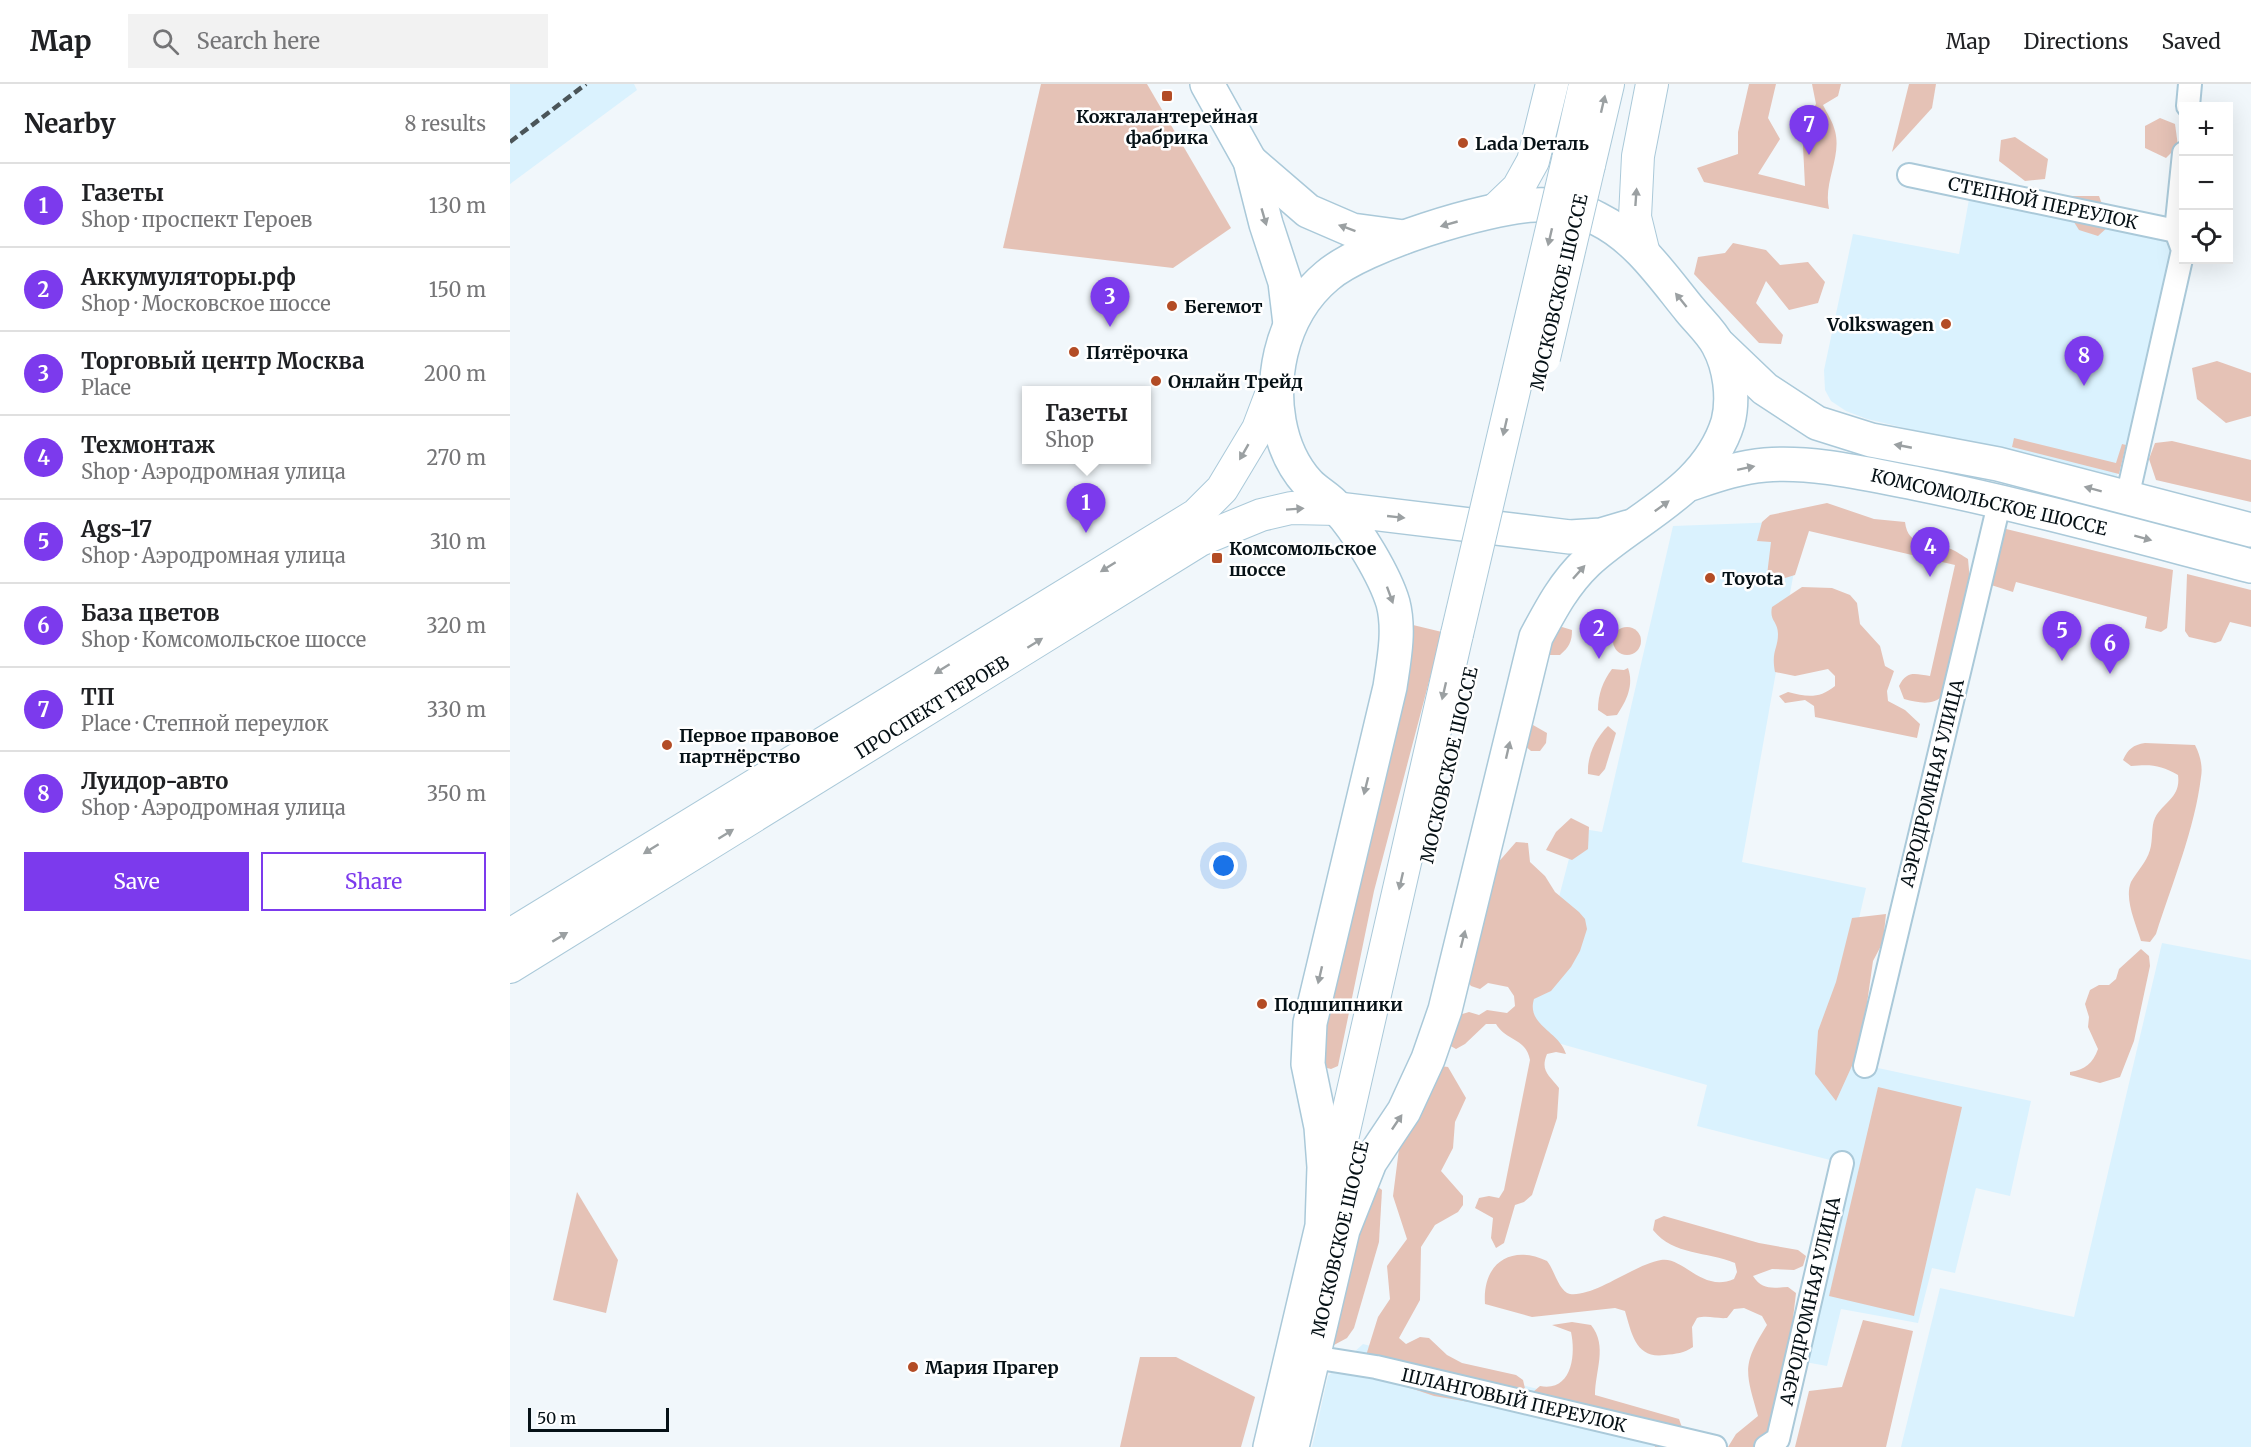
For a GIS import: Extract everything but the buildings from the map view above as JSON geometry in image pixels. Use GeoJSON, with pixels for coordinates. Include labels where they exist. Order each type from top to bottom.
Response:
{"type":"FeatureCollection","features":[{"type":"Feature","properties":{"kind":"main road"},"geometry":{"type":"LineString","coordinates":[[1208,84],[1250,160],[1266,224],[1285,282],[1290,324]]}},
{"type":"Feature","properties":{"kind":"main road"},"geometry":{"type":"LineString","coordinates":[[1494,211],[1518,188],[1533,161],[1552,84]]}},
{"type":"Feature","properties":{"kind":"main road","name":"МОСКОВСКОЕ ШОССЕ"},"geometry":{"type":"LineString","coordinates":[[1578,163],[1585,84]]}},
{"type":"Feature","properties":{"kind":"main road","name":"МОСКОВСКОЕ ШОССЕ"},"geometry":{"type":"LineString","coordinates":[[1270,1447],[1332,1228],[1578,163],[1608,84]]}},
{"type":"Feature","properties":{"kind":"main road"},"geometry":{"type":"LineString","coordinates":[[1644,254],[1635,217],[1642,129],[1652,84]]}},
{"type":"Feature","properties":{"kind":"main road"},"geometry":{"type":"LineString","coordinates":[[1250,160],[1308,212],[1352,230],[1404,237]]}},
{"type":"Feature","properties":{"kind":"main road"},"geometry":{"type":"LineString","coordinates":[[1538,205],[1568,208],[1597,218],[1622,233],[1644,254],[1718,345],[1731,384],[1728,420],[1713,453],[1690,484],[1588,562],[1558,594],[1536,637],[1445,1010],[1428,1059],[1404,1112],[1370,1162],[1332,1228],[1321,1127],[1308,1064],[1310,1023],[1389,687],[1396,644],[1394,606],[1382,574],[1338,509],[1308,483],[1291,458],[1279,427],[1276,379],[1290,324],[1307,296],[1326,276],[1348,261],[1404,237],[1494,211],[1538,205]]}},
{"type":"Feature","properties":{"kind":"main road","name":"КОМСОМОЛЬСКОЕ ШОССЕ"},"geometry":{"type":"LineString","coordinates":[[1718,345],[1765,389],[1817,423],[1871,440],[1998,464],[2251,530]]}},
{"type":"Feature","properties":{"kind":"main road","name":"ПРОСПЕКТ ГЕРОЕВ"},"geometry":{"type":"LineString","coordinates":[[510,935],[1196,515],[1222,489],[1258,429],[1276,379]]}},
{"type":"Feature","properties":{"kind":"main road","name":"КОМСОМОЛЬСКОЕ ШОССЕ"},"geometry":{"type":"LineString","coordinates":[[1690,484],[1746,467],[1805,465],[2000,500],[2251,566]]}},
{"type":"Feature","properties":{"kind":"main road","name":"ПРОСПЕКТ ГЕРОЕВ"},"geometry":{"type":"LineString","coordinates":[[510,967],[1200,540],[1261,515],[1291,508],[1338,509]]}},
{"type":"Feature","properties":{"kind":"main road"},"geometry":{"type":"LineString","coordinates":[[1338,509],[1570,537],[1601,535],[1633,526]]}},
{"type":"Feature","properties":{"kind":"main road","name":"МОСКОВСКОЕ ШОССЕ"},"geometry":{"type":"LineString","coordinates":[[1292,1447],[1313,1357],[1332,1228]]}},
{"type":"Feature","properties":{"kind":"street"},"geometry":{"type":"LineString","coordinates":[[2188,102],[2190,84]]}},
{"type":"Feature","properties":{"kind":"street"},"geometry":{"type":"LineString","coordinates":[[2127,498],[2183,250],[2176,231],[2184,156]]}},
{"type":"Feature","properties":{"kind":"street","name":"СТЕПНОЙ ПЕРЕУЛОК"},"geometry":{"type":"LineString","coordinates":[[1909,175],[2176,231]]}},
{"type":"Feature","properties":{"kind":"street","name":"АЭРОДРОМНАЯ УЛИЦА"},"geometry":{"type":"LineString","coordinates":[[1865,1066],[2000,500]]}},
{"type":"Feature","properties":{"kind":"street","name":"АЭРОДРОМНАЯ УЛИЦА"},"geometry":{"type":"LineString","coordinates":[[1772,1443],[1842,1163]]}},
{"type":"Feature","properties":{"kind":"street","name":"ШЛАНГОВЫЙ ПЕРЕУЛОК"},"geometry":{"type":"LineString","coordinates":[[1313,1357],[1368,1366],[1715,1447]]}},
{"type":"Feature","properties":{"kind":"shaded area"},"geometry":{"type":"Polygon","coordinates":[[[510,84],[634,84],[637,90],[510,184],[510,84]]]}},
{"type":"Feature","properties":{"kind":"shaded area"},"geometry":{"type":"Polygon","coordinates":[[[1041,84],[1147,84],[1231,228],[1173,268],[1003,248],[1041,84]]]}},
{"type":"Feature","properties":{"kind":"shaded area"},"geometry":{"type":"Polygon","coordinates":[[[1749,84],[1776,84],[1768,118],[1780,139],[1758,174],[1805,186],[1802,126],[1816,104],[1812,84],[1841,84],[1838,96],[1823,105],[1833,124],[1837,141],[1828,189],[1829,209],[1704,182],[1697,168],[1738,154],[1738,132],[1749,84]]]}},
{"type":"Feature","properties":{"kind":"shaded area"},"geometry":{"type":"Polygon","coordinates":[[[1909,84],[1936,84],[1932,108],[1892,152],[1909,84]]]}},
{"type":"Feature","properties":{"kind":"shaded area"},"geometry":{"type":"Polygon","coordinates":[[[2160,118],[2175,124],[2178,146],[2166,158],[2145,148],[2145,126],[2160,118]]]}},
{"type":"Feature","properties":{"kind":"shaded area"},"geometry":{"type":"Polygon","coordinates":[[[2015,137],[2048,159],[2045,179],[2025,181],[1999,161],[2001,140],[2015,137]]]}},
{"type":"Feature","properties":{"kind":"shaded area"},"geometry":{"type":"Polygon","coordinates":[[[1970,194],[2156,236],[2171,246],[2175,263],[2145,392],[2116,478],[1867,419],[1846,411],[1831,401],[1825,390],[1824,370],[1853,234],[1959,254],[1970,194]]]}},
{"type":"Feature","properties":{"kind":"shaded area"},"geometry":{"type":"Polygon","coordinates":[[[2072,196],[2099,196],[2110,225],[2098,236],[2079,230],[2067,211],[2072,196]]]}},
{"type":"Feature","properties":{"kind":"shaded area"},"geometry":{"type":"Polygon","coordinates":[[[1733,243],[1766,250],[1780,265],[1808,262],[1825,282],[1818,303],[1789,310],[1766,281],[1756,303],[1783,335],[1781,344],[1759,343],[1694,274],[1698,257],[1725,253],[1733,243]]]}},
{"type":"Feature","properties":{"kind":"shaded area"},"geometry":{"type":"Polygon","coordinates":[[[2217,361],[2251,373],[2251,416],[2226,423],[2197,399],[2192,368],[2217,361]]]}},
{"type":"Feature","properties":{"kind":"shaded area"},"geometry":{"type":"Polygon","coordinates":[[[2014,438],[2116,463],[2122,444],[2126,445],[2119,474],[2012,447],[2014,438]]]}},
{"type":"Feature","properties":{"kind":"shaded area"},"geometry":{"type":"Polygon","coordinates":[[[2172,441],[2251,460],[2251,502],[2156,480],[2149,459],[2155,443],[2172,441]]]}},
{"type":"Feature","properties":{"kind":"shaded area"},"geometry":{"type":"Polygon","coordinates":[[[1827,503],[1874,519],[1905,522],[1907,530],[1916,540],[1928,545],[1951,549],[1968,559],[1970,581],[1944,695],[1935,701],[1926,703],[1904,699],[1899,686],[1908,675],[1930,676],[1955,565],[1809,531],[1795,575],[1785,578],[1767,575],[1771,542],[1757,541],[1762,522],[1770,515],[1827,503]]]}},
{"type":"Feature","properties":{"kind":"shaded area"},"geometry":{"type":"Polygon","coordinates":[[[1803,521],[1742,862],[1866,888],[1827,1057],[2031,1101],[2010,1196],[1976,1188],[1955,1273],[1932,1268],[1918,1323],[1841,1309],[1827,1366],[1805,1362],[1842,1163],[1697,1126],[1707,1085],[1554,1042],[1529,1012],[1577,828],[1602,832],[1673,526],[1803,521]]]}},
{"type":"Feature","properties":{"kind":"shaded area"},"geometry":{"type":"Polygon","coordinates":[[[2002,528],[2173,570],[2167,628],[2161,632],[2145,628],[2147,617],[2016,582],[2013,592],[1988,584],[2002,528]]]}},
{"type":"Feature","properties":{"kind":"shaded area"},"geometry":{"type":"Polygon","coordinates":[[[2187,574],[2251,590],[2251,627],[2230,622],[2221,641],[2215,643],[2189,637],[2185,631],[2187,574]]]}},
{"type":"Feature","properties":{"kind":"shaded area"},"geometry":{"type":"Polygon","coordinates":[[[1802,587],[1832,588],[1850,595],[1857,603],[1860,624],[1880,646],[1885,666],[1894,671],[1887,691],[1888,701],[1905,710],[1920,724],[1917,738],[1815,717],[1814,706],[1805,700],[1785,703],[1779,696],[1788,692],[1807,696],[1818,695],[1835,686],[1835,676],[1828,669],[1795,676],[1775,672],[1774,655],[1778,634],[1772,607],[1802,587]]]}},
{"type":"Feature","properties":{"kind":"shaded area"},"geometry":{"type":"Polygon","coordinates":[[[1413,625],[1442,632],[1374,891],[1338,1066],[1331,1069],[1319,1066],[1325,997],[1413,625]]]}},
{"type":"Feature","properties":{"kind":"shaded area"},"geometry":{"type":"Polygon","coordinates":[[[1562,627],[1572,630],[1569,644],[1560,655],[1550,655],[1541,649],[1552,629],[1562,627]]]}},
{"type":"Feature","properties":{"kind":"shaded area"},"geometry":{"type":"Polygon","coordinates":[[[1627,627],[1637,631],[1641,641],[1637,651],[1627,655],[1617,651],[1613,641],[1617,631],[1627,627]]]}},
{"type":"Feature","properties":{"kind":"shaded area"},"geometry":{"type":"Polygon","coordinates":[[[1628,668],[1630,686],[1626,698],[1617,715],[1607,716],[1598,710],[1604,683],[1612,669],[1628,668]]]}},
{"type":"Feature","properties":{"kind":"shaded area"},"geometry":{"type":"Polygon","coordinates":[[[1533,725],[1547,733],[1546,743],[1540,751],[1531,751],[1523,744],[1533,725]]]}},
{"type":"Feature","properties":{"kind":"shaded area"},"geometry":{"type":"Polygon","coordinates":[[[1608,726],[1616,733],[1605,769],[1599,776],[1588,774],[1593,748],[1599,736],[1608,726]]]}},
{"type":"Feature","properties":{"kind":"shaded area"},"geometry":{"type":"Polygon","coordinates":[[[2145,743],[2195,745],[2202,769],[2194,816],[2176,876],[2156,934],[2150,942],[2141,941],[2132,912],[2129,889],[2150,850],[2155,818],[2177,789],[2178,775],[2161,767],[2131,766],[2123,760],[2131,748],[2145,743]]]}},
{"type":"Feature","properties":{"kind":"shaded area"},"geometry":{"type":"Polygon","coordinates":[[[1571,818],[1589,827],[1588,849],[1572,860],[1546,850],[1556,832],[1571,818]]]}},
{"type":"Feature","properties":{"kind":"shaded area"},"geometry":{"type":"Polygon","coordinates":[[[1516,842],[1528,843],[1530,862],[1545,876],[1555,892],[1585,919],[1587,929],[1580,951],[1571,967],[1551,991],[1534,999],[1533,1008],[1539,1022],[1557,1039],[1566,1054],[1556,1052],[1547,1054],[1545,1060],[1545,1069],[1559,1088],[1557,1118],[1532,1195],[1524,1202],[1515,1205],[1504,1243],[1496,1248],[1491,1238],[1493,1218],[1475,1208],[1479,1198],[1489,1196],[1499,1198],[1504,1190],[1530,1060],[1524,1047],[1500,1030],[1496,1024],[1486,1024],[1465,1044],[1456,1049],[1447,1044],[1459,1015],[1469,1012],[1479,1015],[1487,1010],[1507,1013],[1515,1006],[1514,996],[1508,987],[1488,983],[1480,989],[1471,986],[1465,978],[1495,866],[1516,842]]]}},
{"type":"Feature","properties":{"kind":"shaded area"},"geometry":{"type":"Polygon","coordinates":[[[1886,914],[1883,942],[1873,961],[1861,1046],[1836,1101],[1815,1074],[1818,1031],[1836,982],[1852,918],[1886,914]]]}},
{"type":"Feature","properties":{"kind":"shaded area"},"geometry":{"type":"Polygon","coordinates":[[[2162,943],[2251,960],[2251,1447],[1901,1447],[1940,1288],[2074,1317],[2162,943]]]}},
{"type":"Feature","properties":{"kind":"shaded area"},"geometry":{"type":"Polygon","coordinates":[[[2141,949],[2149,956],[2150,966],[2134,1041],[2120,1077],[2100,1083],[2070,1075],[2070,1072],[2088,1065],[2098,1049],[2088,1027],[2089,1017],[2085,1004],[2090,990],[2099,985],[2109,985],[2116,979],[2119,969],[2141,949]]]}},
{"type":"Feature","properties":{"kind":"shaded area"},"geometry":{"type":"Polygon","coordinates":[[[1440,1066],[1448,1067],[1466,1098],[1455,1122],[1453,1148],[1441,1171],[1463,1196],[1463,1205],[1458,1212],[1435,1225],[1421,1247],[1420,1300],[1399,1338],[1406,1344],[1420,1337],[1429,1338],[1447,1355],[1462,1363],[1516,1375],[1523,1380],[1527,1397],[1516,1410],[1434,1396],[1366,1373],[1364,1362],[1378,1317],[1390,1299],[1387,1266],[1407,1239],[1393,1196],[1400,1141],[1440,1066]]]}},
{"type":"Feature","properties":{"kind":"shaded area"},"geometry":{"type":"Polygon","coordinates":[[[1878,1087],[1962,1107],[1914,1316],[1829,1296],[1878,1087]]]}},
{"type":"Feature","properties":{"kind":"shaded area"},"geometry":{"type":"Polygon","coordinates":[[[1373,1183],[1382,1190],[1379,1242],[1354,1328],[1347,1338],[1334,1345],[1333,1311],[1373,1183]]]}},
{"type":"Feature","properties":{"kind":"shaded area"},"geometry":{"type":"Polygon","coordinates":[[[577,1192],[618,1260],[606,1313],[553,1300],[577,1192]]]}},
{"type":"Feature","properties":{"kind":"shaded area"},"geometry":{"type":"Polygon","coordinates":[[[1664,1216],[1759,1243],[1798,1250],[1806,1256],[1803,1266],[1794,1270],[1772,1269],[1753,1276],[1764,1286],[1788,1287],[1796,1293],[1778,1447],[1728,1447],[1736,1434],[1758,1416],[1750,1388],[1748,1369],[1753,1350],[1767,1325],[1762,1316],[1744,1308],[1734,1309],[1727,1318],[1697,1318],[1692,1327],[1693,1347],[1680,1353],[1655,1355],[1641,1349],[1633,1337],[1625,1311],[1615,1308],[1532,1317],[1485,1304],[1488,1278],[1501,1261],[1511,1256],[1534,1256],[1547,1261],[1560,1285],[1570,1294],[1591,1291],[1639,1267],[1661,1260],[1677,1263],[1712,1281],[1723,1282],[1734,1279],[1737,1272],[1735,1263],[1681,1249],[1661,1238],[1653,1230],[1655,1220],[1664,1216]]]}},
{"type":"Feature","properties":{"kind":"shaded area"},"geometry":{"type":"Polygon","coordinates":[[[1863,1320],[1913,1331],[1886,1447],[1795,1447],[1809,1391],[1842,1387],[1863,1320]]]}},
{"type":"Feature","properties":{"kind":"shaded area"},"geometry":{"type":"Polygon","coordinates":[[[1572,1322],[1591,1325],[1599,1341],[1595,1395],[1679,1419],[1689,1447],[1655,1447],[1654,1440],[1534,1402],[1533,1392],[1540,1386],[1559,1383],[1569,1370],[1573,1351],[1571,1332],[1552,1325],[1572,1322]]]}},
{"type":"Feature","properties":{"kind":"shaded area"},"geometry":{"type":"Polygon","coordinates":[[[1363,1344],[1716,1435],[1725,1447],[1312,1447],[1328,1376],[1363,1344]]]}},
{"type":"Feature","properties":{"kind":"shaded area"},"geometry":{"type":"Polygon","coordinates":[[[1140,1357],[1176,1357],[1255,1397],[1241,1447],[1120,1447],[1140,1357]]]}},
{"type":"Feature","properties":{"kind":"railway"},"geometry":{"type":"LineString","coordinates":[[510,142],[586,84]]}},
{"type":"Feature","properties":{"kind":"place","name":"Кожгалантерейная фабрика"},"geometry":{"type":"Point","coordinates":[1167,96]}},
{"type":"Feature","properties":{"kind":"place","name":"Lada Dеталь"},"geometry":{"type":"Point","coordinates":[1463,143]}},
{"type":"Feature","properties":{"kind":"place","name":"ТП"},"geometry":{"type":"Point","coordinates":[1809,155]}},
{"type":"Feature","properties":{"kind":"place","name":"Бегемот"},"geometry":{"type":"Point","coordinates":[1172,306]}},
{"type":"Feature","properties":{"kind":"place","name":"Volkswagen"},"geometry":{"type":"Point","coordinates":[1946,324]}},
{"type":"Feature","properties":{"kind":"place","name":"Торговый центр Москва"},"geometry":{"type":"Point","coordinates":[1110,327]}},
{"type":"Feature","properties":{"kind":"place","name":"Пятёрочка"},"geometry":{"type":"Point","coordinates":[1074,352]}},
{"type":"Feature","properties":{"kind":"place","name":"Онлайн Трейд"},"geometry":{"type":"Point","coordinates":[1156,381]}},
{"type":"Feature","properties":{"kind":"place","name":"Луидор-авто"},"geometry":{"type":"Point","coordinates":[2084,386]}},
{"type":"Feature","properties":{"kind":"place","name":"Газеты"},"geometry":{"type":"Point","coordinates":[1086,533]}},
{"type":"Feature","properties":{"kind":"place","name":"Комсомольское шоссе"},"geometry":{"type":"Point","coordinates":[1217,558]}},
{"type":"Feature","properties":{"kind":"place","name":"Техмонтаж"},"geometry":{"type":"Point","coordinates":[1930,577]}},
{"type":"Feature","properties":{"kind":"place","name":"Toyota"},"geometry":{"type":"Point","coordinates":[1710,578]}},
{"type":"Feature","properties":{"kind":"place","name":"Аккумуляторы.рф"},"geometry":{"type":"Point","coordinates":[1599,659]}},
{"type":"Feature","properties":{"kind":"place","name":"Ags-17"},"geometry":{"type":"Point","coordinates":[2062,661]}},
{"type":"Feature","properties":{"kind":"place","name":"База цветов"},"geometry":{"type":"Point","coordinates":[2110,674]}},
{"type":"Feature","properties":{"kind":"place","name":"Первое правовое партнёрство"},"geometry":{"type":"Point","coordinates":[667,745]}},
{"type":"Feature","properties":{"kind":"place","name":"Подшипники"},"geometry":{"type":"Point","coordinates":[1262,1004]}},
{"type":"Feature","properties":{"kind":"place","name":"Мария Прагер"},"geometry":{"type":"Point","coordinates":[913,1367]}}]}
